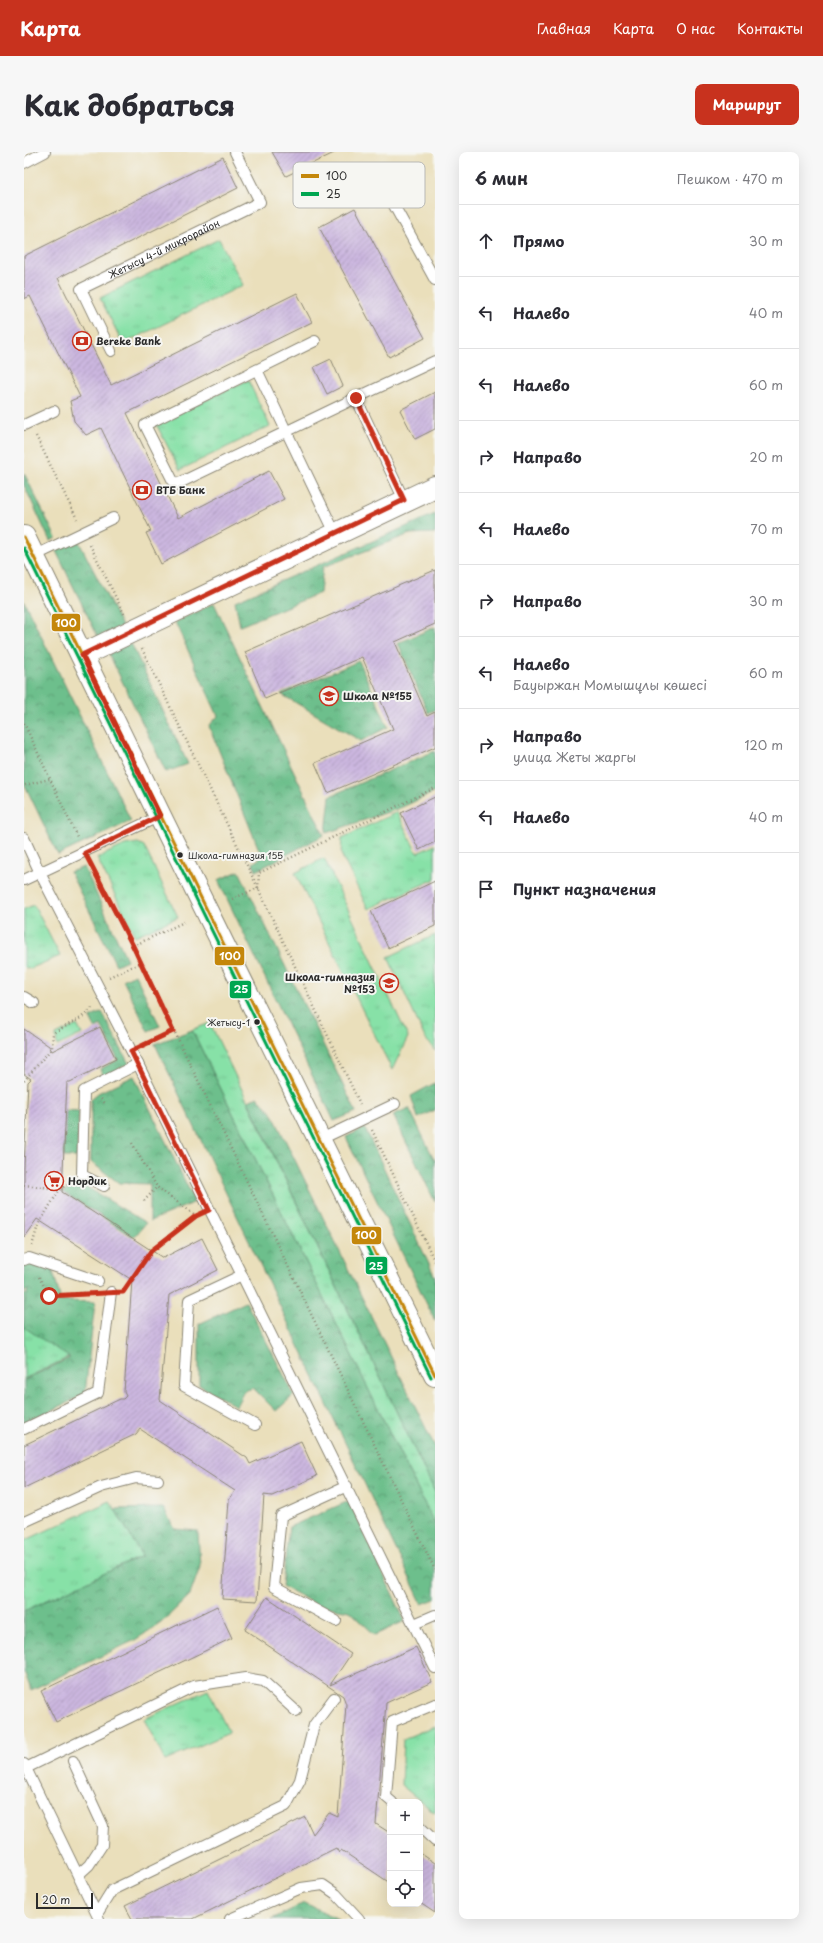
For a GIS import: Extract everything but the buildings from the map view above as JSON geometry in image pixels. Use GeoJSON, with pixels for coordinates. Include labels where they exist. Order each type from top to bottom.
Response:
{"type":"FeatureCollection","features":[{"type":"Feature","properties":{"kind":"main road"},"geometry":{"type":"LineString","coordinates":[[82,655],[404,500],[435,487]]}},
{"type":"Feature","properties":{"kind":"main road"},"geometry":{"type":"LineString","coordinates":[[24,537],[435,1374]]}},
{"type":"Feature","properties":{"kind":"lane"},"geometry":{"type":"LineString","coordinates":[[24,162],[45,152]]}},
{"type":"Feature","properties":{"kind":"lane","name":"Жетысу 4-й микрорайон"},"geometry":{"type":"LineString","coordinates":[[111,351],[81,288],[260,202],[236,152]]}},
{"type":"Feature","properties":{"kind":"lane"},"geometry":{"type":"LineString","coordinates":[[395,208],[435,280]]}},
{"type":"Feature","properties":{"kind":"lane"},"geometry":{"type":"LineString","coordinates":[[315,341],[146,425],[176,484],[435,361]]}},
{"type":"Feature","properties":{"kind":"lane"},"geometry":{"type":"LineString","coordinates":[[257,370],[335,533]]}},
{"type":"Feature","properties":{"kind":"lane"},"geometry":{"type":"LineString","coordinates":[[356,398],[404,500]]}},
{"type":"Feature","properties":{"kind":"lane"},"geometry":{"type":"LineString","coordinates":[[27,424],[54,411]]}},
{"type":"Feature","properties":{"kind":"lane"},"geometry":{"type":"LineString","coordinates":[[34,556],[113,518]]}},
{"type":"Feature","properties":{"kind":"lane"},"geometry":{"type":"LineString","coordinates":[[24,880],[85,853],[160,816]]}},
{"type":"Feature","properties":{"kind":"lane"},"geometry":{"type":"LineString","coordinates":[[24,838],[40,873],[138,1064],[347,1486],[435,1668]]}},
{"type":"Feature","properties":{"kind":"lane"},"geometry":{"type":"LineString","coordinates":[[24,997],[34,1003]]}},
{"type":"Feature","properties":{"kind":"lane"},"geometry":{"type":"LineString","coordinates":[[104,1186],[82,1175],[84,1091],[138,1064]]}},
{"type":"Feature","properties":{"kind":"lane"},"geometry":{"type":"LineString","coordinates":[[319,1140],[395,1104]]}},
{"type":"Feature","properties":{"kind":"lane"},"geometry":{"type":"LineString","coordinates":[[26,1259],[98,1281]]}},
{"type":"Feature","properties":{"kind":"lane"},"geometry":{"type":"LineString","coordinates":[[242,1274],[189,1300],[184,1386],[255,1425]]}},
{"type":"Feature","properties":{"kind":"lane"},"geometry":{"type":"LineString","coordinates":[[24,1429],[98,1393],[111,1292]]}},
{"type":"Feature","properties":{"kind":"lane"},"geometry":{"type":"LineString","coordinates":[[24,1522],[101,1487],[136,1478],[158,1480]]}},
{"type":"Feature","properties":{"kind":"lane"},"geometry":{"type":"LineString","coordinates":[[336,1622],[274,1588],[280,1516],[347,1486]]}},
{"type":"Feature","properties":{"kind":"lane"},"geometry":{"type":"LineString","coordinates":[[414,1624],[435,1614]]}},
{"type":"Feature","properties":{"kind":"lane"},"geometry":{"type":"LineString","coordinates":[[98,1916],[25,1766],[194,1686],[246,1678],[263,1681],[296,1711]]}},
{"type":"Feature","properties":{"kind":"lane"},"geometry":{"type":"LineString","coordinates":[[98,1916],[112,1890],[286,1806],[300,1780],[314,1725],[334,1698]]}},
{"type":"Feature","properties":{"kind":"lane"},"geometry":{"type":"LineString","coordinates":[[388,1799],[386,1797],[392,1722],[435,1704]]}},
{"type":"Feature","properties":{"kind":"lane"},"geometry":{"type":"LineString","coordinates":[[73,1761],[103,1826],[102,1845],[90,1865],[78,1875]]}},
{"type":"Feature","properties":{"kind":"lane"},"geometry":{"type":"LineString","coordinates":[[423,1830],[435,1841]]}},
{"type":"Feature","properties":{"kind":"lane"},"geometry":{"type":"LineString","coordinates":[[230,1919],[301,1888],[323,1885],[336,1894],[359,1919]]}},
{"type":"Feature","properties":{"kind":"path"},"geometry":{"type":"LineString","coordinates":[[27,424],[84,532],[133,630],[258,888],[435,1262]]}},
{"type":"Feature","properties":{"kind":"path"},"geometry":{"type":"LineString","coordinates":[[24,723],[85,853],[133,946],[435,1570]]}},
{"type":"Feature","properties":{"kind":"path"},"geometry":{"type":"LineString","coordinates":[[25,785],[50,780]]}},
{"type":"Feature","properties":{"kind":"path"},"geometry":{"type":"LineString","coordinates":[[258,888],[260,873],[435,788]]}},
{"type":"Feature","properties":{"kind":"path"},"geometry":{"type":"LineString","coordinates":[[232,899],[258,888]]}},
{"type":"Feature","properties":{"kind":"path"},"geometry":{"type":"LineString","coordinates":[[133,946],[184,922]]}},
{"type":"Feature","properties":{"kind":"path"},"geometry":{"type":"LineString","coordinates":[[96,983],[140,963]]}},
{"type":"Feature","properties":{"kind":"path"},"geometry":{"type":"LineString","coordinates":[[24,1081],[52,1048],[53,1033],[81,1018],[103,997]]}},
{"type":"Feature","properties":{"kind":"path"},"geometry":{"type":"LineString","coordinates":[[131,1051],[173,1031]]}},
{"type":"Feature","properties":{"kind":"path"},"geometry":{"type":"LineString","coordinates":[[132,1143],[157,1187],[196,1216]]}},
{"type":"Feature","properties":{"kind":"path"},"geometry":{"type":"LineString","coordinates":[[82,1175],[60,1189],[38,1225],[26,1259],[49,1296],[123,1292],[151,1251],[196,1216],[209,1210]]}},
{"type":"Feature","properties":{"kind":"path"},"geometry":{"type":"LineString","coordinates":[[24,1185],[60,1189]]}},
{"type":"Feature","properties":{"kind":"path"},"geometry":{"type":"LineString","coordinates":[[144,1201],[157,1187]]}},
{"type":"Feature","properties":{"kind":"green space"},"geometry":{"type":"Polygon","coordinates":[[[219,239],[243,285],[123,344],[100,298],[219,239]]]}},
{"type":"Feature","properties":{"kind":"green space"},"geometry":{"type":"Polygon","coordinates":[[[248,380],[270,426],[180,470],[156,424],[248,380]]]}},
{"type":"Feature","properties":{"kind":"green space"},"geometry":{"type":"Polygon","coordinates":[[[24,473],[56,538],[50,541],[24,485],[24,473]]]}},
{"type":"Feature","properties":{"kind":"green space"},"geometry":{"type":"Polygon","coordinates":[[[435,514],[435,533],[410,534],[323,567],[320,593],[240,626],[235,601],[435,514]]]}},
{"type":"Feature","properties":{"kind":"green space"},"geometry":{"type":"Polygon","coordinates":[[[78,540],[122,626],[98,637],[56,551],[78,540]]]}},
{"type":"Feature","properties":{"kind":"green space"},"geometry":{"type":"Polygon","coordinates":[[[24,601],[131,821],[58,855],[24,783],[24,601]]]}},
{"type":"Feature","properties":{"kind":"green space"},"geometry":{"type":"Polygon","coordinates":[[[214,603],[324,835],[256,871],[253,863],[262,857],[209,726],[218,716],[175,622],[214,603]]]}},
{"type":"Feature","properties":{"kind":"green space"},"geometry":{"type":"Polygon","coordinates":[[[435,627],[435,710],[428,713],[398,643],[435,627]]]}},
{"type":"Feature","properties":{"kind":"green space"},"geometry":{"type":"Polygon","coordinates":[[[131,643],[188,764],[166,772],[109,654],[131,643]]]}},
{"type":"Feature","properties":{"kind":"green space"},"geometry":{"type":"Polygon","coordinates":[[[359,661],[388,727],[361,741],[281,694],[359,661]]]}},
{"type":"Feature","properties":{"kind":"green space"},"geometry":{"type":"Polygon","coordinates":[[[435,751],[435,792],[400,808],[326,833],[330,796],[435,751]]]}},
{"type":"Feature","properties":{"kind":"green space"},"geometry":{"type":"Polygon","coordinates":[[[397,812],[417,853],[435,845],[435,879],[368,909],[341,854],[342,838],[397,812]]]}},
{"type":"Feature","properties":{"kind":"green space"},"geometry":{"type":"Polygon","coordinates":[[[138,843],[144,846],[178,917],[135,936],[97,858],[125,845],[138,843]]]}},
{"type":"Feature","properties":{"kind":"green space"},"geometry":{"type":"Polygon","coordinates":[[[324,858],[408,1037],[392,1070],[295,873],[324,858]]]}},
{"type":"Feature","properties":{"kind":"green space"},"geometry":{"type":"Polygon","coordinates":[[[84,867],[127,960],[116,965],[70,872],[84,867]]]}},
{"type":"Feature","properties":{"kind":"green space"},"geometry":{"type":"Polygon","coordinates":[[[239,871],[356,1112],[334,1121],[218,880],[239,871]]]}},
{"type":"Feature","properties":{"kind":"green space"},"geometry":{"type":"Polygon","coordinates":[[[34,905],[60,956],[29,969],[24,967],[24,909],[34,905]]]}},
{"type":"Feature","properties":{"kind":"green space"},"geometry":{"type":"Polygon","coordinates":[[[435,935],[435,1051],[425,1038],[388,957],[435,935]]]}},
{"type":"Feature","properties":{"kind":"green space"},"geometry":{"type":"Polygon","coordinates":[[[135,974],[160,1026],[148,1031],[123,980],[135,974]]]}},
{"type":"Feature","properties":{"kind":"green space"},"geometry":{"type":"Polygon","coordinates":[[[102,1012],[129,1064],[103,1076],[100,1069],[118,1060],[101,1025],[95,1028],[90,1018],[102,1012]]]}},
{"type":"Feature","properties":{"kind":"green space"},"geometry":{"type":"Polygon","coordinates":[[[210,1023],[435,1492],[435,1525],[192,1030],[210,1023]]]}},
{"type":"Feature","properties":{"kind":"green space"},"geometry":{"type":"Polygon","coordinates":[[[77,1025],[82,1034],[57,1046],[56,1035],[77,1025]]]}},
{"type":"Feature","properties":{"kind":"green space"},"geometry":{"type":"Polygon","coordinates":[[[192,1030],[435,1525],[435,1599],[422,1604],[155,1044],[192,1030]]]}},
{"type":"Feature","properties":{"kind":"green space"},"geometry":{"type":"Polygon","coordinates":[[[134,1076],[195,1202],[150,1221],[150,1184],[119,1183],[91,1162],[91,1099],[98,1093],[134,1076]]]}},
{"type":"Feature","properties":{"kind":"green space"},"geometry":{"type":"Polygon","coordinates":[[[435,1083],[435,1110],[418,1118],[411,1096],[435,1083]]]}},
{"type":"Feature","properties":{"kind":"green space"},"geometry":{"type":"Polygon","coordinates":[[[258,1097],[272,1113],[435,1447],[435,1492],[248,1101],[258,1097]]]}},
{"type":"Feature","properties":{"kind":"green space"},"geometry":{"type":"Polygon","coordinates":[[[409,1108],[435,1161],[435,1202],[393,1115],[409,1108]]]}},
{"type":"Feature","properties":{"kind":"green space"},"geometry":{"type":"Polygon","coordinates":[[[66,1110],[79,1111],[77,1157],[64,1157],[66,1110]]]}},
{"type":"Feature","properties":{"kind":"green space"},"geometry":{"type":"Polygon","coordinates":[[[365,1128],[435,1277],[435,1321],[346,1137],[365,1128]]]}},
{"type":"Feature","properties":{"kind":"green space"},"geometry":{"type":"Polygon","coordinates":[[[80,1183],[146,1223],[134,1237],[63,1192],[80,1183]]]}},
{"type":"Feature","properties":{"kind":"green space"},"geometry":{"type":"Polygon","coordinates":[[[24,1259],[51,1264],[61,1301],[95,1302],[85,1394],[24,1424],[24,1380],[70,1358],[24,1327],[24,1307],[28,1290],[24,1292],[24,1259]]]}},
{"type":"Feature","properties":{"kind":"green space"},"geometry":{"type":"Polygon","coordinates":[[[39,1289],[69,1357],[24,1379],[24,1295],[39,1289]]]}},
{"type":"Feature","properties":{"kind":"green space"},"geometry":{"type":"Polygon","coordinates":[[[246,1302],[294,1395],[276,1411],[253,1388],[244,1391],[236,1406],[199,1385],[199,1324],[246,1302]]]}},
{"type":"Feature","properties":{"kind":"green space"},"geometry":{"type":"Polygon","coordinates":[[[110,1501],[142,1556],[24,1611],[24,1541],[110,1501]]]}},
{"type":"Feature","properties":{"kind":"green space"},"geometry":{"type":"Polygon","coordinates":[[[349,1501],[405,1621],[375,1635],[350,1611],[317,1605],[282,1586],[289,1527],[349,1501]]]}},
{"type":"Feature","properties":{"kind":"green space"},"geometry":{"type":"Polygon","coordinates":[[[163,1508],[175,1529],[198,1531],[200,1567],[190,1595],[161,1623],[135,1640],[31,1690],[24,1671],[24,1611],[142,1556],[115,1509],[163,1508]]]}},
{"type":"Feature","properties":{"kind":"green space"},"geometry":{"type":"Polygon","coordinates":[[[208,1690],[229,1733],[165,1761],[144,1719],[208,1690]]]}},
{"type":"Feature","properties":{"kind":"green space"},"geometry":{"type":"Polygon","coordinates":[[[435,1726],[435,1813],[423,1803],[423,1799],[418,1799],[401,1785],[403,1739],[435,1726]]]}},
{"type":"Feature","properties":{"kind":"green space"},"geometry":{"type":"Polygon","coordinates":[[[305,1903],[338,1919],[272,1919],[305,1903]]]}},
{"type":"Feature","properties":{"kind":"transit line","name":"100"},"geometry":{"type":"LineString","coordinates":[[24,537],[435,1375]]}},
{"type":"Feature","properties":{"kind":"transit line","name":"25"},"geometry":{"type":"LineString","coordinates":[[24,548],[431,1377]]}},
{"type":"Feature","properties":{"kind":"place","name":"Bereke Bank"},"geometry":{"type":"Point","coordinates":[82,341]}},
{"type":"Feature","properties":{"kind":"place","name":"ВТБ Банк"},"geometry":{"type":"Point","coordinates":[142,490]}},
{"type":"Feature","properties":{"kind":"place","name":"Школа №155"},"geometry":{"type":"Point","coordinates":[329,696]}},
{"type":"Feature","properties":{"kind":"place","name":"Школа-гимназия 155"},"geometry":{"type":"Point","coordinates":[180,855]}},
{"type":"Feature","properties":{"kind":"place","name":"Школа-гимназия №153"},"geometry":{"type":"Point","coordinates":[389,983]}},
{"type":"Feature","properties":{"kind":"place","name":"Жетысу-1"},"geometry":{"type":"Point","coordinates":[257,1022]}},
{"type":"Feature","properties":{"kind":"place","name":"Нордик"},"geometry":{"type":"Point","coordinates":[54,1181]}},
{"type":"Feature","properties":{"kind":"route"},"geometry":{"type":"LineString","coordinates":[[49,1296],[123,1292],[151,1251],[196,1216],[209,1210],[131,1051],[173,1031],[133,946],[85,853],[160,816],[82,655],[404,500],[356,398]]}}]}
